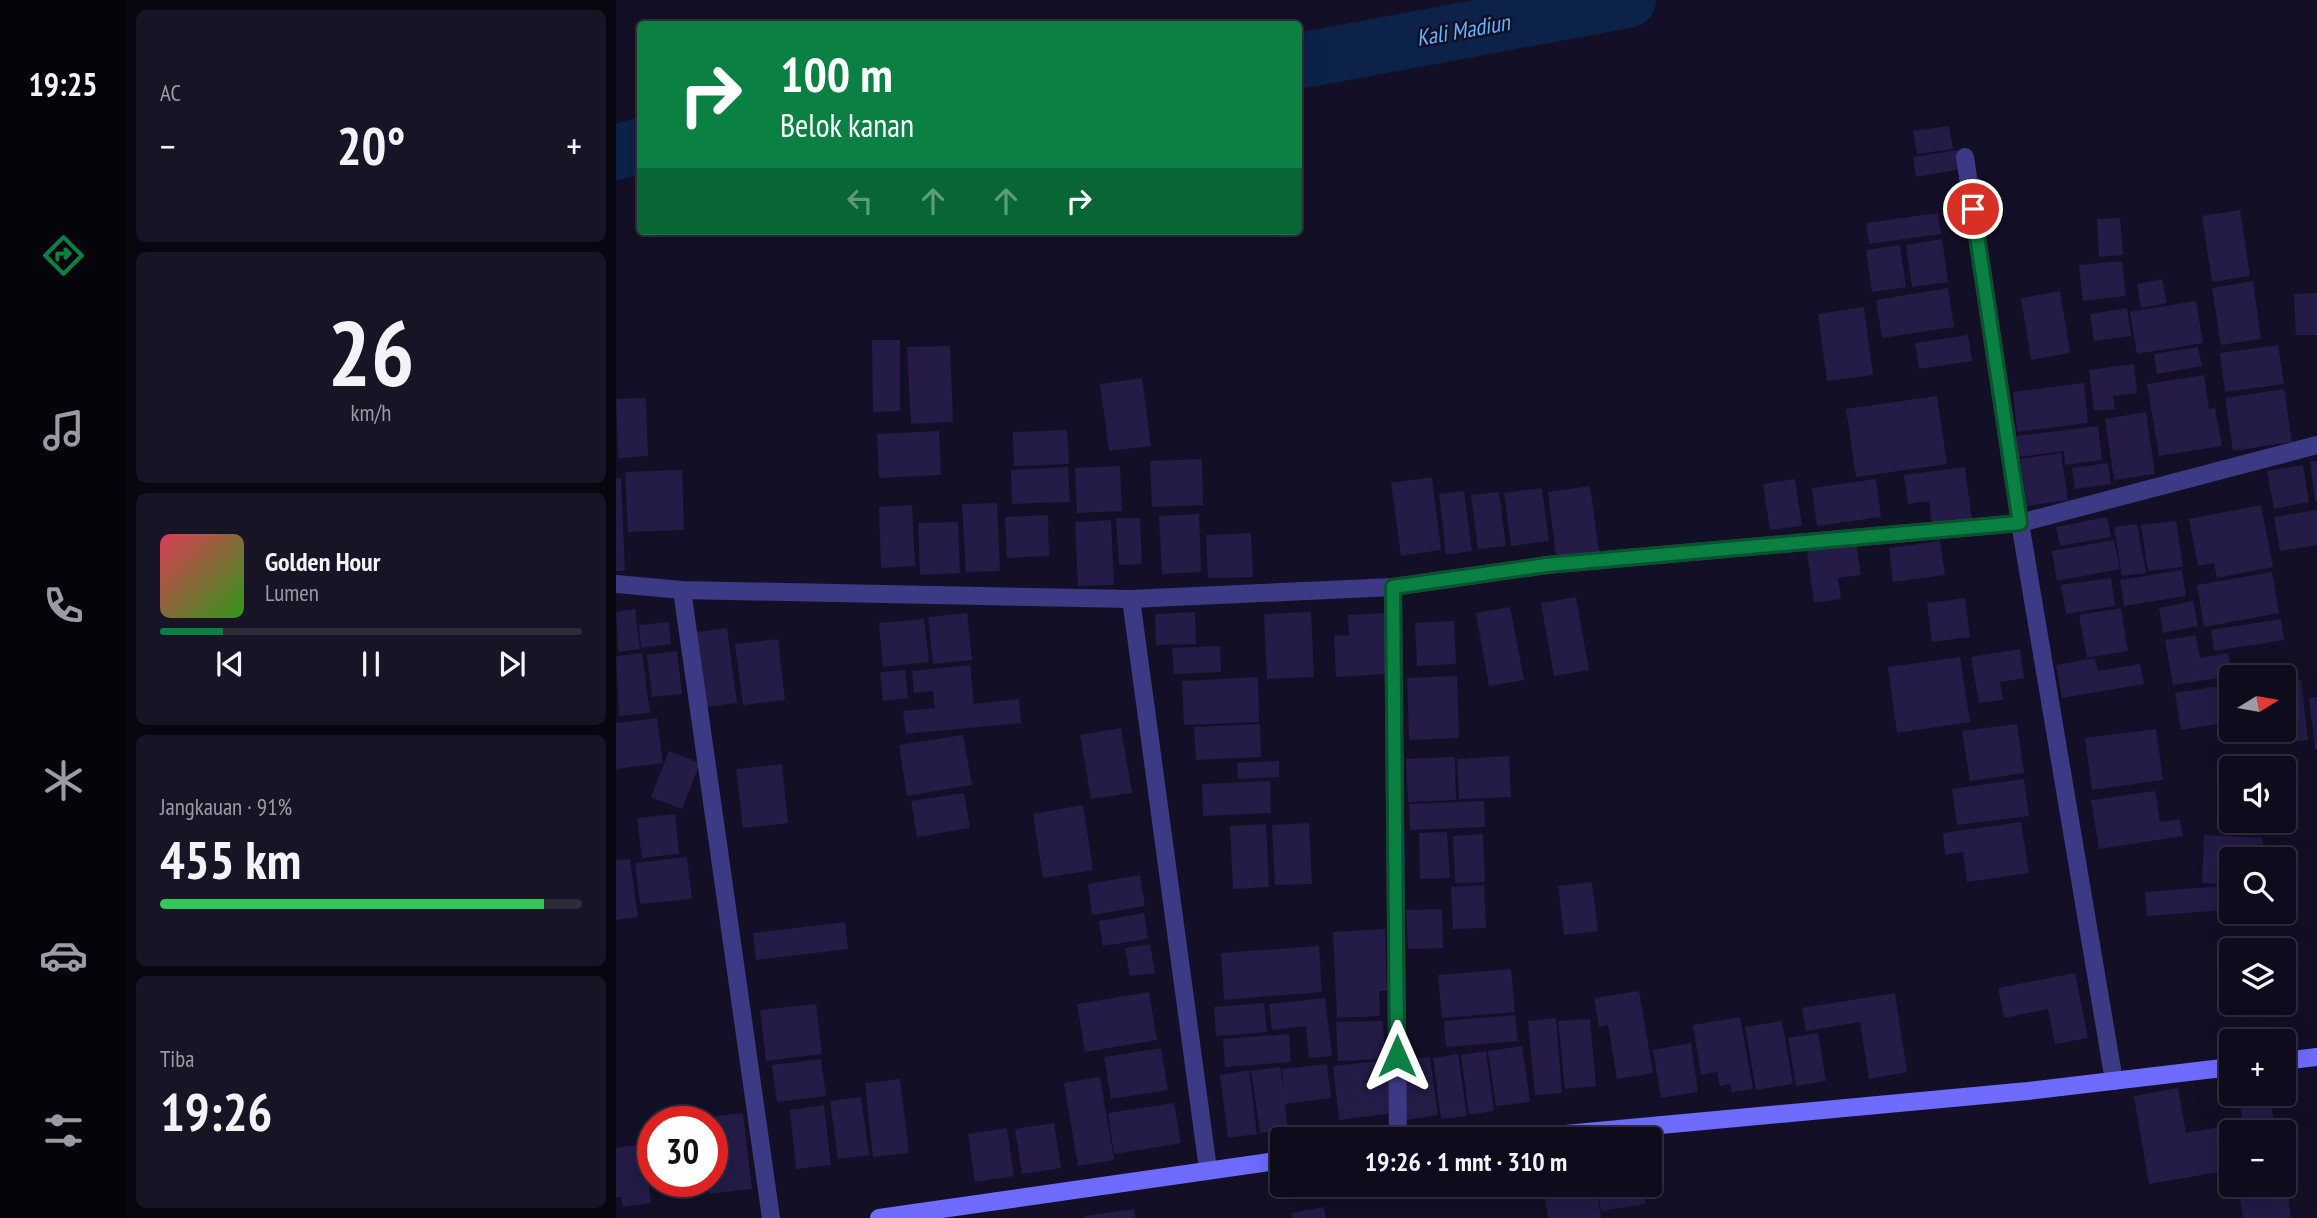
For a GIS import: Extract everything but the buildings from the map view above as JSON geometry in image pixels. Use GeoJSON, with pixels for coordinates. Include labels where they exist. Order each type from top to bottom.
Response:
{"type":"FeatureCollection","features":[{"type":"Feature","properties":{"kind":"street"},"geometry":{"type":"LineString","coordinates":[[1965,157],[2020,523],[2114,1081]]}},
{"type":"Feature","properties":{"kind":"street"},"geometry":{"type":"LineString","coordinates":[[616,584],[682,590],[1131,599],[1393,587],[1547,565],[2020,523],[2317,445]]}},
{"type":"Feature","properties":{"kind":"street"},"geometry":{"type":"LineString","coordinates":[[1393,587],[1398,1127]]}},
{"type":"Feature","properties":{"kind":"street"},"geometry":{"type":"LineString","coordinates":[[682,590],[771,1218]]}},
{"type":"Feature","properties":{"kind":"street"},"geometry":{"type":"LineString","coordinates":[[1131,599],[1208,1170]]}},
{"type":"Feature","properties":{"kind":"street"},"geometry":{"type":"LineString","coordinates":[[2296,1059],[2317,1057]]}},
{"type":"Feature","properties":{"kind":"street"},"geometry":{"type":"LineString","coordinates":[[1635,1127],[2219,1068]]}},
{"type":"Feature","properties":{"kind":"street"},"geometry":{"type":"LineString","coordinates":[[879,1218],[1270,1162]]}},
{"type":"Feature","properties":{"kind":"waterway","name":"Kali Madiun"},"geometry":{"type":"LineString","coordinates":[[1302,60],[1628,0]]}},
{"type":"Feature","properties":{"kind":"waterway","name":"Kali Madiun"},"geometry":{"type":"LineString","coordinates":[[616,152],[637,147]]}},
{"type":"Feature","properties":{"kind":"route"},"geometry":{"type":"LineString","coordinates":[[1397,1056],[1393,587],[1547,565],[2020,523],[1973,209]]}}]}
